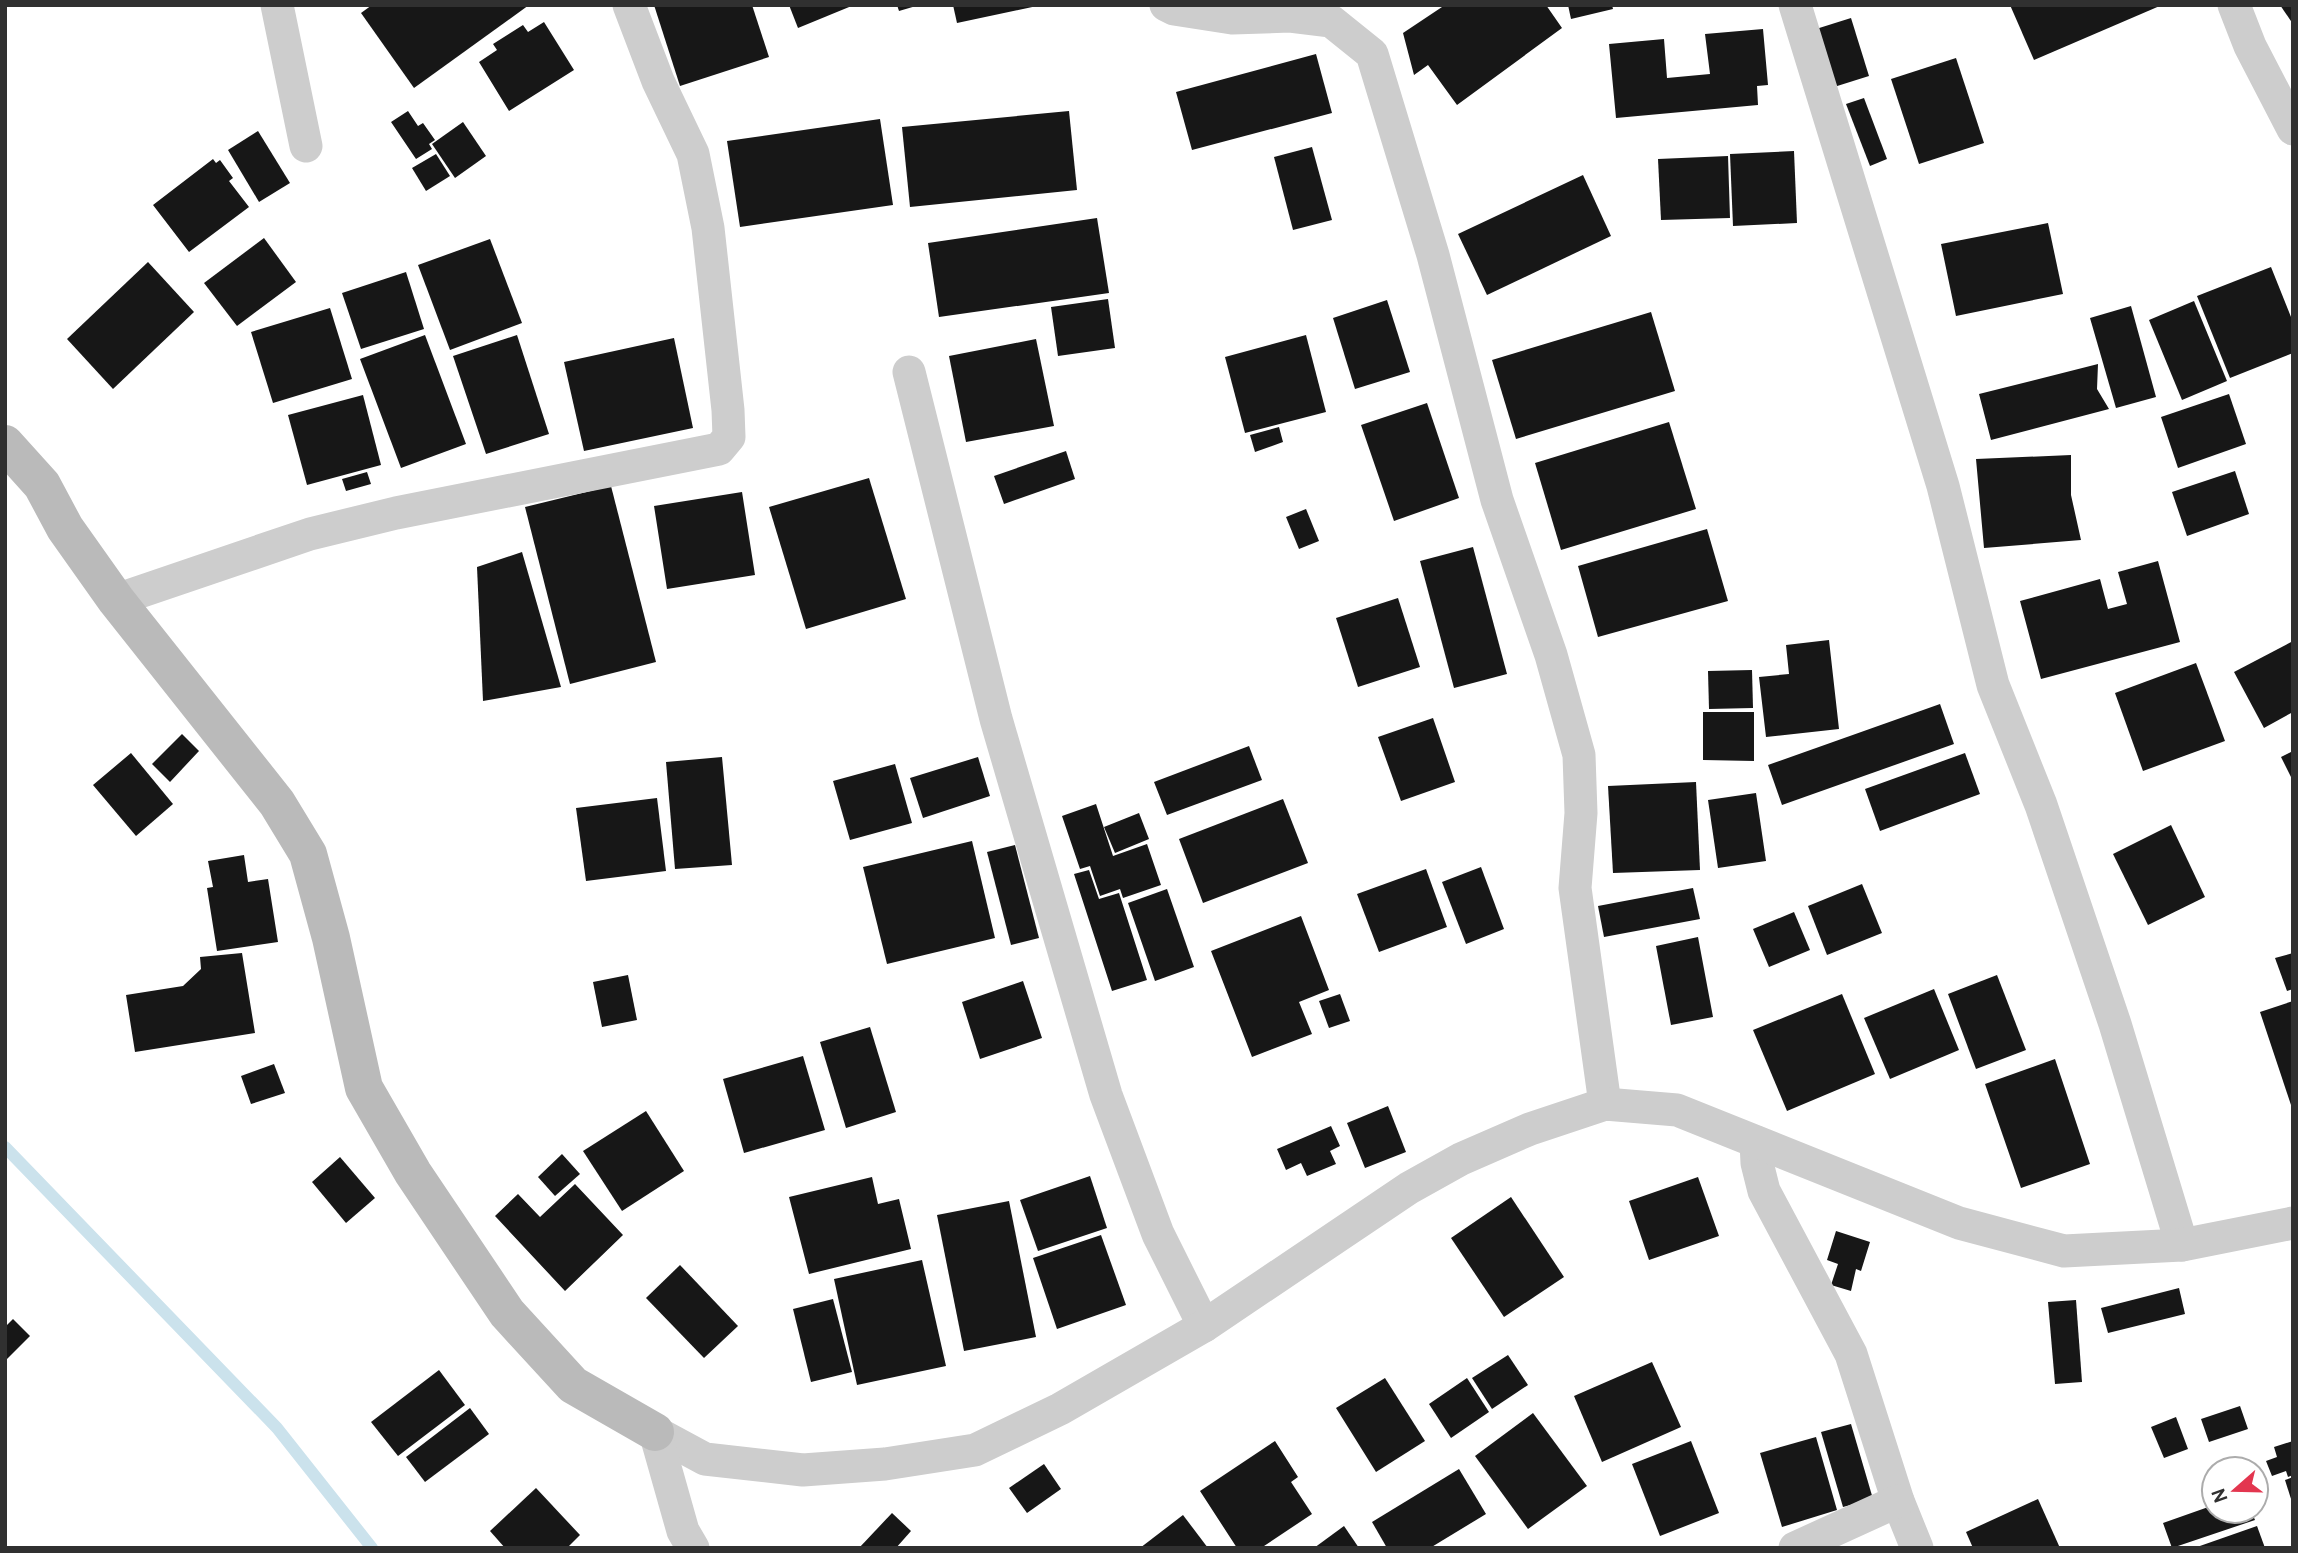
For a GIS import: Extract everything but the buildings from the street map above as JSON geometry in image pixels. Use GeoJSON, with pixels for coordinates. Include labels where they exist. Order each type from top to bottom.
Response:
{"type":"FeatureCollection","features":[{"type":"Feature","properties":{"kind":"street"},"geometry":{"type":"LineString","coordinates":[[278,5],[306,146]]}},
{"type":"Feature","properties":{"kind":"street"},"geometry":{"type":"LineString","coordinates":[[116,600],[310,534],[410,510],[719,449],[729,437],[728,410],[708,228],[693,154],[658,81],[629,5]]}},
{"type":"Feature","properties":{"kind":"street"},"geometry":{"type":"LineString","coordinates":[[1167,5],[1174,9],[1232,18],[1290,16],[1331,21],[1372,54],[1433,255],[1497,500],[1551,654],[1579,754],[1581,813],[1575,888],[1605,1104]]}},
{"type":"Feature","properties":{"kind":"street"},"geometry":{"type":"LineString","coordinates":[[1795,5],[1942,486],[1993,685],[2042,805],[2115,1024],[2182,1245]]}},
{"type":"Feature","properties":{"kind":"street"},"geometry":{"type":"LineString","coordinates":[[2234,5],[2250,46],[2293,129]]}},
{"type":"Feature","properties":{"kind":"street"},"geometry":{"type":"LineString","coordinates":[[909,372],[996,719],[1106,1094],[1158,1234],[1204,1326]]}},
{"type":"Feature","properties":{"kind":"street"},"geometry":{"type":"LineString","coordinates":[[5,444],[42,485],[65,528],[116,600],[277,803],[307,855],[331,938],[364,1088],[413,1173],[507,1313],[573,1385],[705,1459],[803,1470],[885,1464],[975,1450],[1060,1409],[1204,1326],[1420,1182],[1461,1159],[1530,1129],[1605,1104],[1677,1110],[1959,1223],[2064,1251],[2182,1245],[2293,1223]]}},
{"type":"Feature","properties":{"kind":"street"},"geometry":{"type":"LineString","coordinates":[[1756,1142],[1757,1163],[1770,1206],[1812,1277],[1851,1354],[1898,1501],[1917,1548]]}},
{"type":"Feature","properties":{"kind":"street"},"geometry":{"type":"LineString","coordinates":[[655,1432],[683,1531],[693,1548]]}},
{"type":"Feature","properties":{"kind":"street"},"geometry":{"type":"LineString","coordinates":[[1795,1548],[1898,1501]]}},
{"type":"Feature","properties":{"kind":"waterway"},"geometry":{"type":"LineString","coordinates":[[5,1147],[277,1428],[372,1548]]}}]}
